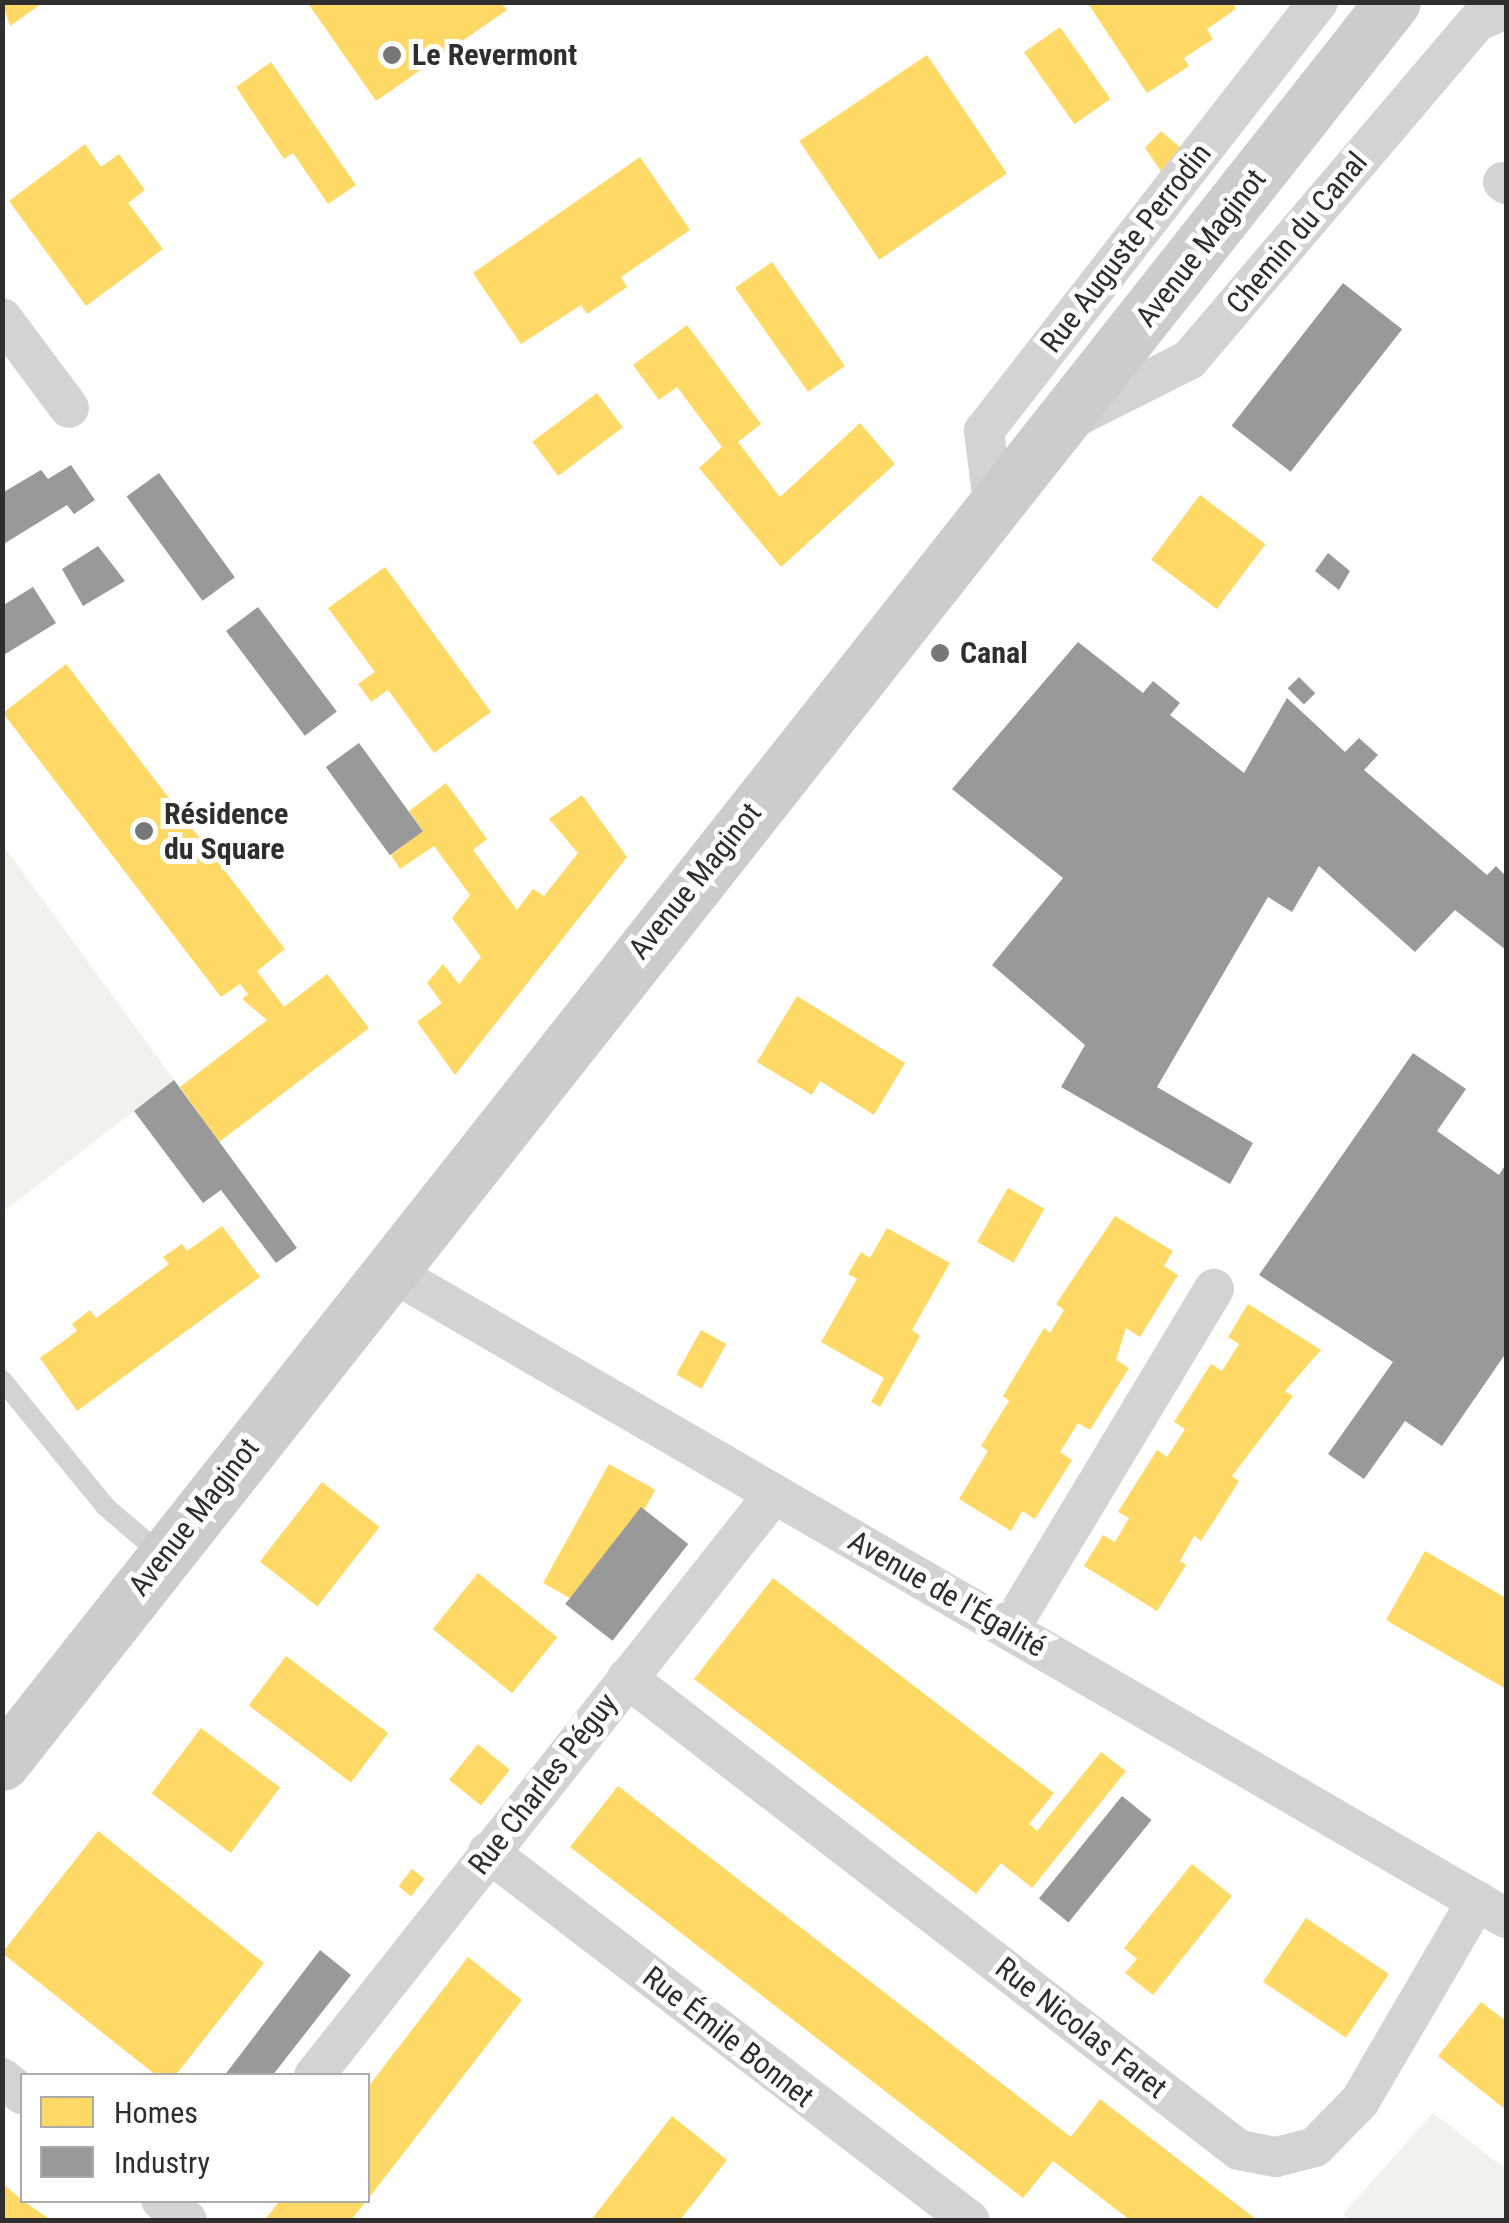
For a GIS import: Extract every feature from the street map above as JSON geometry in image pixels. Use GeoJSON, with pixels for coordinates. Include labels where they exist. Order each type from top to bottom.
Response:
{"type":"FeatureCollection","features":[{"type":"Feature","properties":{"kind":"main road","name":"Avenue Maginot"},"geometry":{"type":"LineString","coordinates":[[2,1763],[1393,2]]}},
{"type":"Feature","properties":{"kind":"street","name":"Rue Auguste Perrodin"},"geometry":{"type":"LineString","coordinates":[[994,510],[984,431],[1318,2]]}},
{"type":"Feature","properties":{"kind":"street","name":"Chemin du Canal"},"geometry":{"type":"LineString","coordinates":[[1060,425],[1189,360],[1478,21],[1506,10]]}},
{"type":"Feature","properties":{"kind":"street"},"geometry":{"type":"LineString","coordinates":[[2,318],[69,408]]}},
{"type":"Feature","properties":{"kind":"street","name":"Avenue de l'Égalité"},"geometry":{"type":"LineString","coordinates":[[388,1270],[1492,1909]]}},
{"type":"Feature","properties":{"kind":"street"},"geometry":{"type":"LineString","coordinates":[[1009,1630],[1214,1289]]}},
{"type":"Feature","properties":{"kind":"street","name":"Rue Charles Péguy"},"geometry":{"type":"LineString","coordinates":[[316,2073],[774,1494]]}},
{"type":"Feature","properties":{"kind":"street","name":"Rue Nicolas Faret"},"geometry":{"type":"LineString","coordinates":[[627,1678],[1239,2150],[1276,2158],[1315,2147],[1360,2101],[1492,1909]]}},
{"type":"Feature","properties":{"kind":"street","name":"Rue Émile Bonnet"},"geometry":{"type":"LineString","coordinates":[[488,1852],[969,2220]]}},
{"type":"Feature","properties":{"kind":"street"},"geometry":{"type":"LineString","coordinates":[[165,2203],[187,2220]]}},
{"type":"Feature","properties":{"kind":"lane"},"geometry":{"type":"LineString","coordinates":[[2,1380],[106,1507],[164,1557]]}},
{"type":"Feature","properties":{"kind":"shaded area"},"geometry":{"type":"Polygon","coordinates":[[[3,845],[174,1080],[2,1212],[3,845]]]}},
{"type":"Feature","properties":{"kind":"shaded area"},"geometry":{"type":"Polygon","coordinates":[[[1433,2113],[1506,2169],[1506,2220],[1347,2220],[1344,2213],[1433,2113]]]}},
{"type":"Feature","properties":{"kind":"building: Homes"},"geometry":{"type":"Polygon","coordinates":[[[2,2],[44,2],[10,26],[2,2]]]}},
{"type":"Feature","properties":{"kind":"building: Homes","name":"Le Revermont"},"geometry":{"type":"Polygon","coordinates":[[[307,2],[501,2],[507,10],[376,101],[307,2]]]}},
{"type":"Feature","properties":{"kind":"building: Homes"},"geometry":{"type":"Polygon","coordinates":[[[1087,2],[1232,2],[1236,9],[1207,29],[1213,39],[1184,58],[1189,66],[1147,93],[1087,2]]]}},
{"type":"Feature","properties":{"kind":"building: Homes"},"geometry":{"type":"Polygon","coordinates":[[[1060,27],[1110,99],[1074,124],[1024,52],[1060,27]]]}},
{"type":"Feature","properties":{"kind":"building: Homes"},"geometry":{"type":"Polygon","coordinates":[[[927,55],[1007,174],[879,260],[799,141],[927,55]]]}},
{"type":"Feature","properties":{"kind":"building: Homes"},"geometry":{"type":"Polygon","coordinates":[[[271,62],[356,185],[328,204],[293,153],[284,159],[236,87],[271,62]]]}},
{"type":"Feature","properties":{"kind":"building: Homes"},"geometry":{"type":"Polygon","coordinates":[[[1161,131],[1182,149],[1163,174],[1145,148],[1161,131]]]}},
{"type":"Feature","properties":{"kind":"building: Homes"},"geometry":{"type":"Polygon","coordinates":[[[85,144],[101,167],[119,154],[145,190],[128,203],[163,249],[86,306],[9,201],[85,144]]]}},
{"type":"Feature","properties":{"kind":"building: Homes"},"geometry":{"type":"Polygon","coordinates":[[[640,157],[690,230],[621,277],[627,287],[587,314],[581,305],[521,344],[473,273],[640,157]]]}},
{"type":"Feature","properties":{"kind":"building: Homes"},"geometry":{"type":"Polygon","coordinates":[[[772,262],[845,366],[808,392],[735,288],[772,262]]]}},
{"type":"Feature","properties":{"kind":"building: Homes"},"geometry":{"type":"Polygon","coordinates":[[[687,325],[761,424],[738,442],[780,497],[860,423],[895,464],[781,567],[699,468],[722,447],[677,387],[659,400],[633,365],[687,325]]]}},
{"type":"Feature","properties":{"kind":"building: Homes"},"geometry":{"type":"Polygon","coordinates":[[[597,393],[623,427],[558,476],[532,442],[597,393]]]}},
{"type":"Feature","properties":{"kind":"building: Homes"},"geometry":{"type":"Polygon","coordinates":[[[1200,495],[1265,544],[1217,609],[1151,560],[1200,495]]]}},
{"type":"Feature","properties":{"kind":"building: Homes"},"geometry":{"type":"Polygon","coordinates":[[[385,567],[491,712],[434,753],[388,690],[371,702],[358,684],[375,672],[328,608],[385,567]]]}},
{"type":"Feature","properties":{"kind":"building: Homes","name":"Résidence du Square"},"geometry":{"type":"Polygon","coordinates":[[[66,664],[285,949],[257,971],[284,1007],[327,974],[369,1028],[219,1142],[180,1087],[267,1020],[242,999],[248,994],[240,984],[221,997],[3,713],[66,664]]]}},
{"type":"Feature","properties":{"kind":"building: Homes"},"geometry":{"type":"Polygon","coordinates":[[[446,783],[487,839],[473,850],[517,910],[533,889],[544,896],[578,853],[549,819],[582,795],[627,857],[455,1075],[417,1022],[442,1003],[427,983],[443,964],[459,984],[481,957],[452,918],[470,895],[434,846],[400,869],[391,855],[423,831],[409,811],[446,783]]]}},
{"type":"Feature","properties":{"kind":"building: Homes"},"geometry":{"type":"Polygon","coordinates":[[[797,996],[905,1063],[874,1115],[820,1081],[812,1095],[757,1062],[797,996]]]}},
{"type":"Feature","properties":{"kind":"building: Homes"},"geometry":{"type":"Polygon","coordinates":[[[1008,1188],[1044,1209],[1013,1263],[977,1242],[1008,1188]]]}},
{"type":"Feature","properties":{"kind":"building: Homes"},"geometry":{"type":"Polygon","coordinates":[[[1115,1216],[1173,1251],[1164,1266],[1178,1275],[1140,1337],[1126,1328],[1116,1360],[1129,1368],[1090,1430],[1078,1423],[1060,1452],[1072,1460],[1035,1519],[1022,1511],[1011,1531],[959,1499],[988,1451],[981,1446],[1009,1401],[1003,1396],[1044,1328],[1050,1333],[1064,1310],[1056,1304],[1115,1216]]]}},
{"type":"Feature","properties":{"kind":"building: Homes"},"geometry":{"type":"Polygon","coordinates":[[[222,1226],[260,1277],[77,1411],[40,1358],[77,1331],[72,1324],[90,1310],[96,1318],[169,1264],[163,1257],[182,1244],[187,1251],[222,1226]]]}},
{"type":"Feature","properties":{"kind":"building: Homes"},"geometry":{"type":"Polygon","coordinates":[[[887,1228],[950,1263],[912,1330],[920,1336],[880,1407],[871,1402],[884,1378],[821,1342],[857,1279],[848,1274],[861,1252],[870,1258],[887,1228]]]}},
{"type":"Feature","properties":{"kind":"building: Homes"},"geometry":{"type":"Polygon","coordinates":[[[1248,1304],[1321,1350],[1285,1391],[1293,1396],[1232,1476],[1239,1481],[1201,1541],[1194,1536],[1180,1561],[1186,1565],[1157,1611],[1084,1566],[1103,1535],[1115,1542],[1129,1518],[1118,1512],[1157,1450],[1167,1457],[1185,1429],[1174,1422],[1211,1364],[1222,1371],[1239,1344],[1228,1337],[1248,1304]]]}},
{"type":"Feature","properties":{"kind":"building: Homes"},"geometry":{"type":"Polygon","coordinates":[[[701,1330],[726,1344],[702,1389],[676,1375],[701,1330]]]}},
{"type":"Feature","properties":{"kind":"building: Homes"},"geometry":{"type":"Polygon","coordinates":[[[609,1464],[655,1490],[589,1609],[543,1583],[609,1464]]]}},
{"type":"Feature","properties":{"kind":"building: Homes"},"geometry":{"type":"Polygon","coordinates":[[[322,1482],[380,1527],[317,1607],[260,1562],[322,1482]]]}},
{"type":"Feature","properties":{"kind":"building: Homes"},"geometry":{"type":"Polygon","coordinates":[[[1425,1551],[1506,1598],[1506,1689],[1386,1620],[1425,1551]]]}},
{"type":"Feature","properties":{"kind":"building: Homes"},"geometry":{"type":"Polygon","coordinates":[[[478,1573],[557,1637],[512,1693],[433,1629],[478,1573]]]}},
{"type":"Feature","properties":{"kind":"building: Homes"},"geometry":{"type":"Polygon","coordinates":[[[773,1578],[1054,1793],[1029,1824],[1037,1831],[1101,1752],[1126,1771],[1032,1888],[1001,1863],[976,1894],[694,1679],[773,1578]]]}},
{"type":"Feature","properties":{"kind":"building: Homes"},"geometry":{"type":"Polygon","coordinates":[[[286,1656],[388,1733],[351,1783],[249,1706],[286,1656]]]}},
{"type":"Feature","properties":{"kind":"building: Homes"},"geometry":{"type":"Polygon","coordinates":[[[201,1728],[280,1788],[231,1853],[152,1793],[201,1728]]]}},
{"type":"Feature","properties":{"kind":"building: Homes"},"geometry":{"type":"Polygon","coordinates":[[[478,1744],[510,1770],[481,1806],[449,1780],[478,1744]]]}},
{"type":"Feature","properties":{"kind":"building: Homes"},"geometry":{"type":"Polygon","coordinates":[[[618,1786],[1071,2137],[1100,2099],[1257,2220],[1130,2220],[1053,2161],[1023,2198],[570,1847],[618,1786]]]}},
{"type":"Feature","properties":{"kind":"building: Homes"},"geometry":{"type":"Polygon","coordinates":[[[98,1831],[264,1963],[177,2073],[153,2073],[2,1953],[98,1831]]]}},
{"type":"Feature","properties":{"kind":"building: Homes"},"geometry":{"type":"Polygon","coordinates":[[[1192,1864],[1232,1896],[1153,1995],[1125,1973],[1137,1959],[1124,1948],[1192,1864]]]}},
{"type":"Feature","properties":{"kind":"building: Homes"},"geometry":{"type":"Polygon","coordinates":[[[412,1869],[425,1879],[411,1896],[398,1886],[412,1869]]]}},
{"type":"Feature","properties":{"kind":"building: Homes"},"geometry":{"type":"Polygon","coordinates":[[[1306,1918],[1389,1974],[1346,2038],[1263,1982],[1306,1918]]]}},
{"type":"Feature","properties":{"kind":"building: Homes"},"geometry":{"type":"Polygon","coordinates":[[[468,1957],[522,2000],[370,2196],[370,2084],[468,1957]]]}},
{"type":"Feature","properties":{"kind":"building: Homes"},"geometry":{"type":"Polygon","coordinates":[[[1481,2002],[1506,2021],[1506,2110],[1438,2056],[1481,2002]]]}},
{"type":"Feature","properties":{"kind":"building: Homes"},"geometry":{"type":"Polygon","coordinates":[[[672,2116],[727,2160],[680,2220],[591,2220],[672,2116]]]}},
{"type":"Feature","properties":{"kind":"building: Homes"},"geometry":{"type":"Polygon","coordinates":[[[2,2183],[20,2198],[20,2203],[26,2203],[51,2220],[2,2220],[2,2183]]]}},
{"type":"Feature","properties":{"kind":"building: Homes"},"geometry":{"type":"Polygon","coordinates":[[[278,2203],[365,2203],[351,2220],[265,2220],[278,2203]]]}},
{"type":"Feature","properties":{"kind":"building: Industry"},"geometry":{"type":"Polygon","coordinates":[[[1343,283],[1402,329],[1291,472],[1232,426],[1343,283]]]}},
{"type":"Feature","properties":{"kind":"building: Industry"},"geometry":{"type":"Polygon","coordinates":[[[71,465],[95,500],[74,514],[67,505],[2,545],[2,493],[41,470],[48,479],[71,465]]]}},
{"type":"Feature","properties":{"kind":"building: Industry"},"geometry":{"type":"Polygon","coordinates":[[[159,473],[235,577],[202,601],[127,497],[159,473]]]}},
{"type":"Feature","properties":{"kind":"building: Industry"},"geometry":{"type":"Polygon","coordinates":[[[98,546],[125,581],[83,606],[62,569],[98,546]]]}},
{"type":"Feature","properties":{"kind":"building: Industry"},"geometry":{"type":"Polygon","coordinates":[[[1328,553],[1350,571],[1339,590],[1315,571],[1328,553]]]}},
{"type":"Feature","properties":{"kind":"building: Industry"},"geometry":{"type":"Polygon","coordinates":[[[33,587],[56,623],[2,656],[2,606],[33,587]]]}},
{"type":"Feature","properties":{"kind":"building: Industry"},"geometry":{"type":"Polygon","coordinates":[[[258,607],[337,712],[305,736],[226,631],[258,607]]]}},
{"type":"Feature","properties":{"kind":"building: Industry"},"geometry":{"type":"Polygon","coordinates":[[[1078,642],[1143,693],[1153,681],[1180,703],[1170,715],[1244,773],[1287,698],[1345,752],[1359,738],[1378,755],[1364,770],[1487,875],[1496,866],[1506,876],[1506,950],[1455,910],[1415,952],[1319,866],[1292,912],[1268,897],[1157,1087],[1253,1143],[1230,1184],[1061,1087],[1085,1045],[992,965],[1063,878],[952,789],[1078,642]]]}},
{"type":"Feature","properties":{"kind":"building: Industry"},"geometry":{"type":"Polygon","coordinates":[[[1299,677],[1315,693],[1304,705],[1288,688],[1299,677]]]}},
{"type":"Feature","properties":{"kind":"building: Industry"},"geometry":{"type":"Polygon","coordinates":[[[359,743],[423,831],[390,855],[326,767],[359,743]]]}},
{"type":"Feature","properties":{"kind":"building: Industry"},"geometry":{"type":"Polygon","coordinates":[[[1413,1053],[1466,1089],[1437,1131],[1499,1175],[1506,1164],[1506,1353],[1442,1446],[1405,1421],[1364,1479],[1328,1454],[1393,1362],[1259,1275],[1413,1053]]]}},
{"type":"Feature","properties":{"kind":"building: Industry"},"geometry":{"type":"Polygon","coordinates":[[[174,1080],[297,1248],[276,1263],[221,1190],[203,1203],[134,1111],[174,1080]]]}},
{"type":"Feature","properties":{"kind":"building: Industry"},"geometry":{"type":"Polygon","coordinates":[[[641,1507],[688,1544],[613,1641],[565,1604],[641,1507]]]}},
{"type":"Feature","properties":{"kind":"building: Industry"},"geometry":{"type":"Polygon","coordinates":[[[1122,1796],[1152,1820],[1068,1922],[1039,1899],[1122,1796]]]}},
{"type":"Feature","properties":{"kind":"building: Industry"},"geometry":{"type":"Polygon","coordinates":[[[320,1950],[351,1975],[274,2073],[226,2073],[320,1950]]]}},
{"type":"Feature","properties":{"kind":"place","name":"Le Revermont"},"geometry":{"type":"Point","coordinates":[392,55]}},
{"type":"Feature","properties":{"kind":"place","name":"Canal"},"geometry":{"type":"Point","coordinates":[940,653]}},
{"type":"Feature","properties":{"kind":"place","name":"Résidence du Square"},"geometry":{"type":"Point","coordinates":[144,831]}}]}
